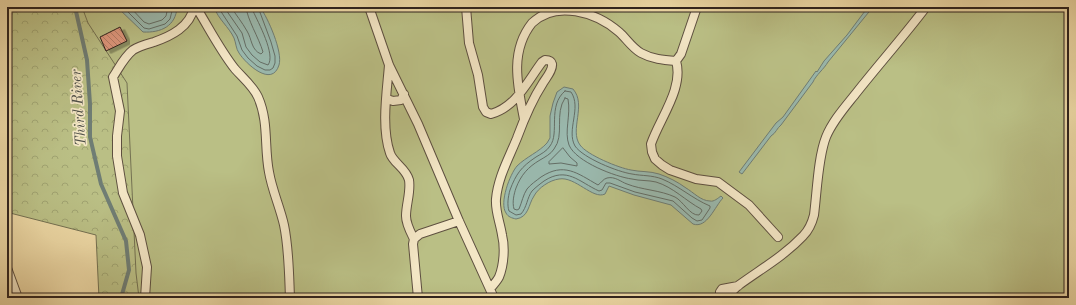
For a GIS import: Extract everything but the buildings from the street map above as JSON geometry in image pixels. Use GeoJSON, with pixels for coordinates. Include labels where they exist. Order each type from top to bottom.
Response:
{"type":"FeatureCollection","features":[{"type":"Feature","properties":{"kind":"lane"},"geometry":{"type":"LineString","coordinates":[[145,298],[147,267],[140,235],[123,193],[117,156],[117,136],[120,111],[113,77],[123,60],[138,47],[165,38],[183,27],[195,7]]}},
{"type":"Feature","properties":{"kind":"lane"},"geometry":{"type":"LineString","coordinates":[[195,7],[231,63],[258,96],[264,112],[267,133],[266,155],[269,174],[287,239],[290,298]]}},
{"type":"Feature","properties":{"kind":"lane"},"geometry":{"type":"LineString","coordinates":[[369,7],[390,65],[418,124],[459,221],[494,298]]}},
{"type":"Feature","properties":{"kind":"lane"},"geometry":{"type":"LineString","coordinates":[[466,7],[469,43],[486,112],[491,114],[503,110],[512,103],[542,62],[545,60],[551,61],[552,65],[524,120],[499,184],[496,198],[496,210],[503,236],[503,260],[499,276],[490,289]]}},
{"type":"Feature","properties":{"kind":"lane"},"geometry":{"type":"LineString","coordinates":[[676,61],[681,54],[697,7]]}},
{"type":"Feature","properties":{"kind":"lane"},"geometry":{"type":"LineString","coordinates":[[738,286],[769,265],[803,236],[812,223],[822,150],[829,130],[926,7]]}},
{"type":"Feature","properties":{"kind":"lane"},"geometry":{"type":"LineString","coordinates":[[524,120],[516,68],[521,43],[526,31],[533,22],[542,14],[554,9],[575,8],[589,12],[618,31],[638,51],[651,58],[676,61]]}},
{"type":"Feature","properties":{"kind":"lane"},"geometry":{"type":"LineString","coordinates":[[676,61],[678,67],[678,80],[651,144],[655,159],[670,170],[696,180],[718,182],[749,205],[778,237]]}},
{"type":"Feature","properties":{"kind":"lane"},"geometry":{"type":"LineString","coordinates":[[390,65],[386,124],[387,141],[390,154],[405,171],[409,180],[409,196],[406,216],[408,226],[414,238],[413,244],[418,298]]}},
{"type":"Feature","properties":{"kind":"lane"},"geometry":{"type":"LineString","coordinates":[[387,99],[393,101],[401,100],[404,94]]}},
{"type":"Feature","properties":{"kind":"lane"},"geometry":{"type":"LineString","coordinates":[[414,238],[420,234],[459,221]]}},
{"type":"Feature","properties":{"kind":"lane"},"geometry":{"type":"LineString","coordinates":[[7,268],[18,298]]}},
{"type":"Feature","properties":{"kind":"green space"},"geometry":{"type":"Polygon","coordinates":[[[7,7],[82,7],[88,23],[127,83],[136,273],[139,298],[99,298],[96,235],[10,213],[7,205],[7,7]]]}},
{"type":"Feature","properties":{"kind":"green space"},"geometry":{"type":"Polygon","coordinates":[[[75,7],[1069,7],[1069,298],[121,298],[75,7]]]}},
{"type":"Feature","properties":{"kind":"water"},"geometry":{"type":"Polygon","coordinates":[[[117,7],[177,7],[176,14],[171,24],[161,30],[143,32],[117,7]]]}},
{"type":"Feature","properties":{"kind":"water"},"geometry":{"type":"Polygon","coordinates":[[[214,7],[260,7],[271,27],[279,52],[280,59],[276,72],[265,74],[259,72],[242,58],[232,34],[214,7]]]}},
{"type":"Feature","properties":{"kind":"water"},"geometry":{"type":"Polygon","coordinates":[[[868,7],[873,7],[816,77],[781,125],[742,174],[739,172],[776,123],[783,117],[816,71],[817,72],[824,61],[847,35],[868,7]]]}},
{"type":"Feature","properties":{"kind":"water"},"geometry":{"type":"Polygon","coordinates":[[[564,87],[573,89],[577,95],[578,110],[576,132],[577,139],[584,149],[596,157],[619,167],[634,171],[656,173],[666,177],[680,184],[703,200],[713,201],[721,196],[723,198],[707,220],[698,225],[693,224],[671,205],[634,195],[609,186],[605,194],[595,194],[565,179],[552,181],[541,187],[532,199],[526,213],[520,218],[512,218],[508,215],[504,208],[504,203],[506,189],[511,175],[517,166],[547,143],[550,138],[550,116],[553,103],[557,92],[564,87]]]}},
{"type":"Feature","properties":{"kind":"waterway","name":"Third River"},"geometry":{"type":"LineString","coordinates":[[75,7],[87,60],[90,104],[90,137],[101,184],[126,241],[129,270],[121,298]]}}]}
